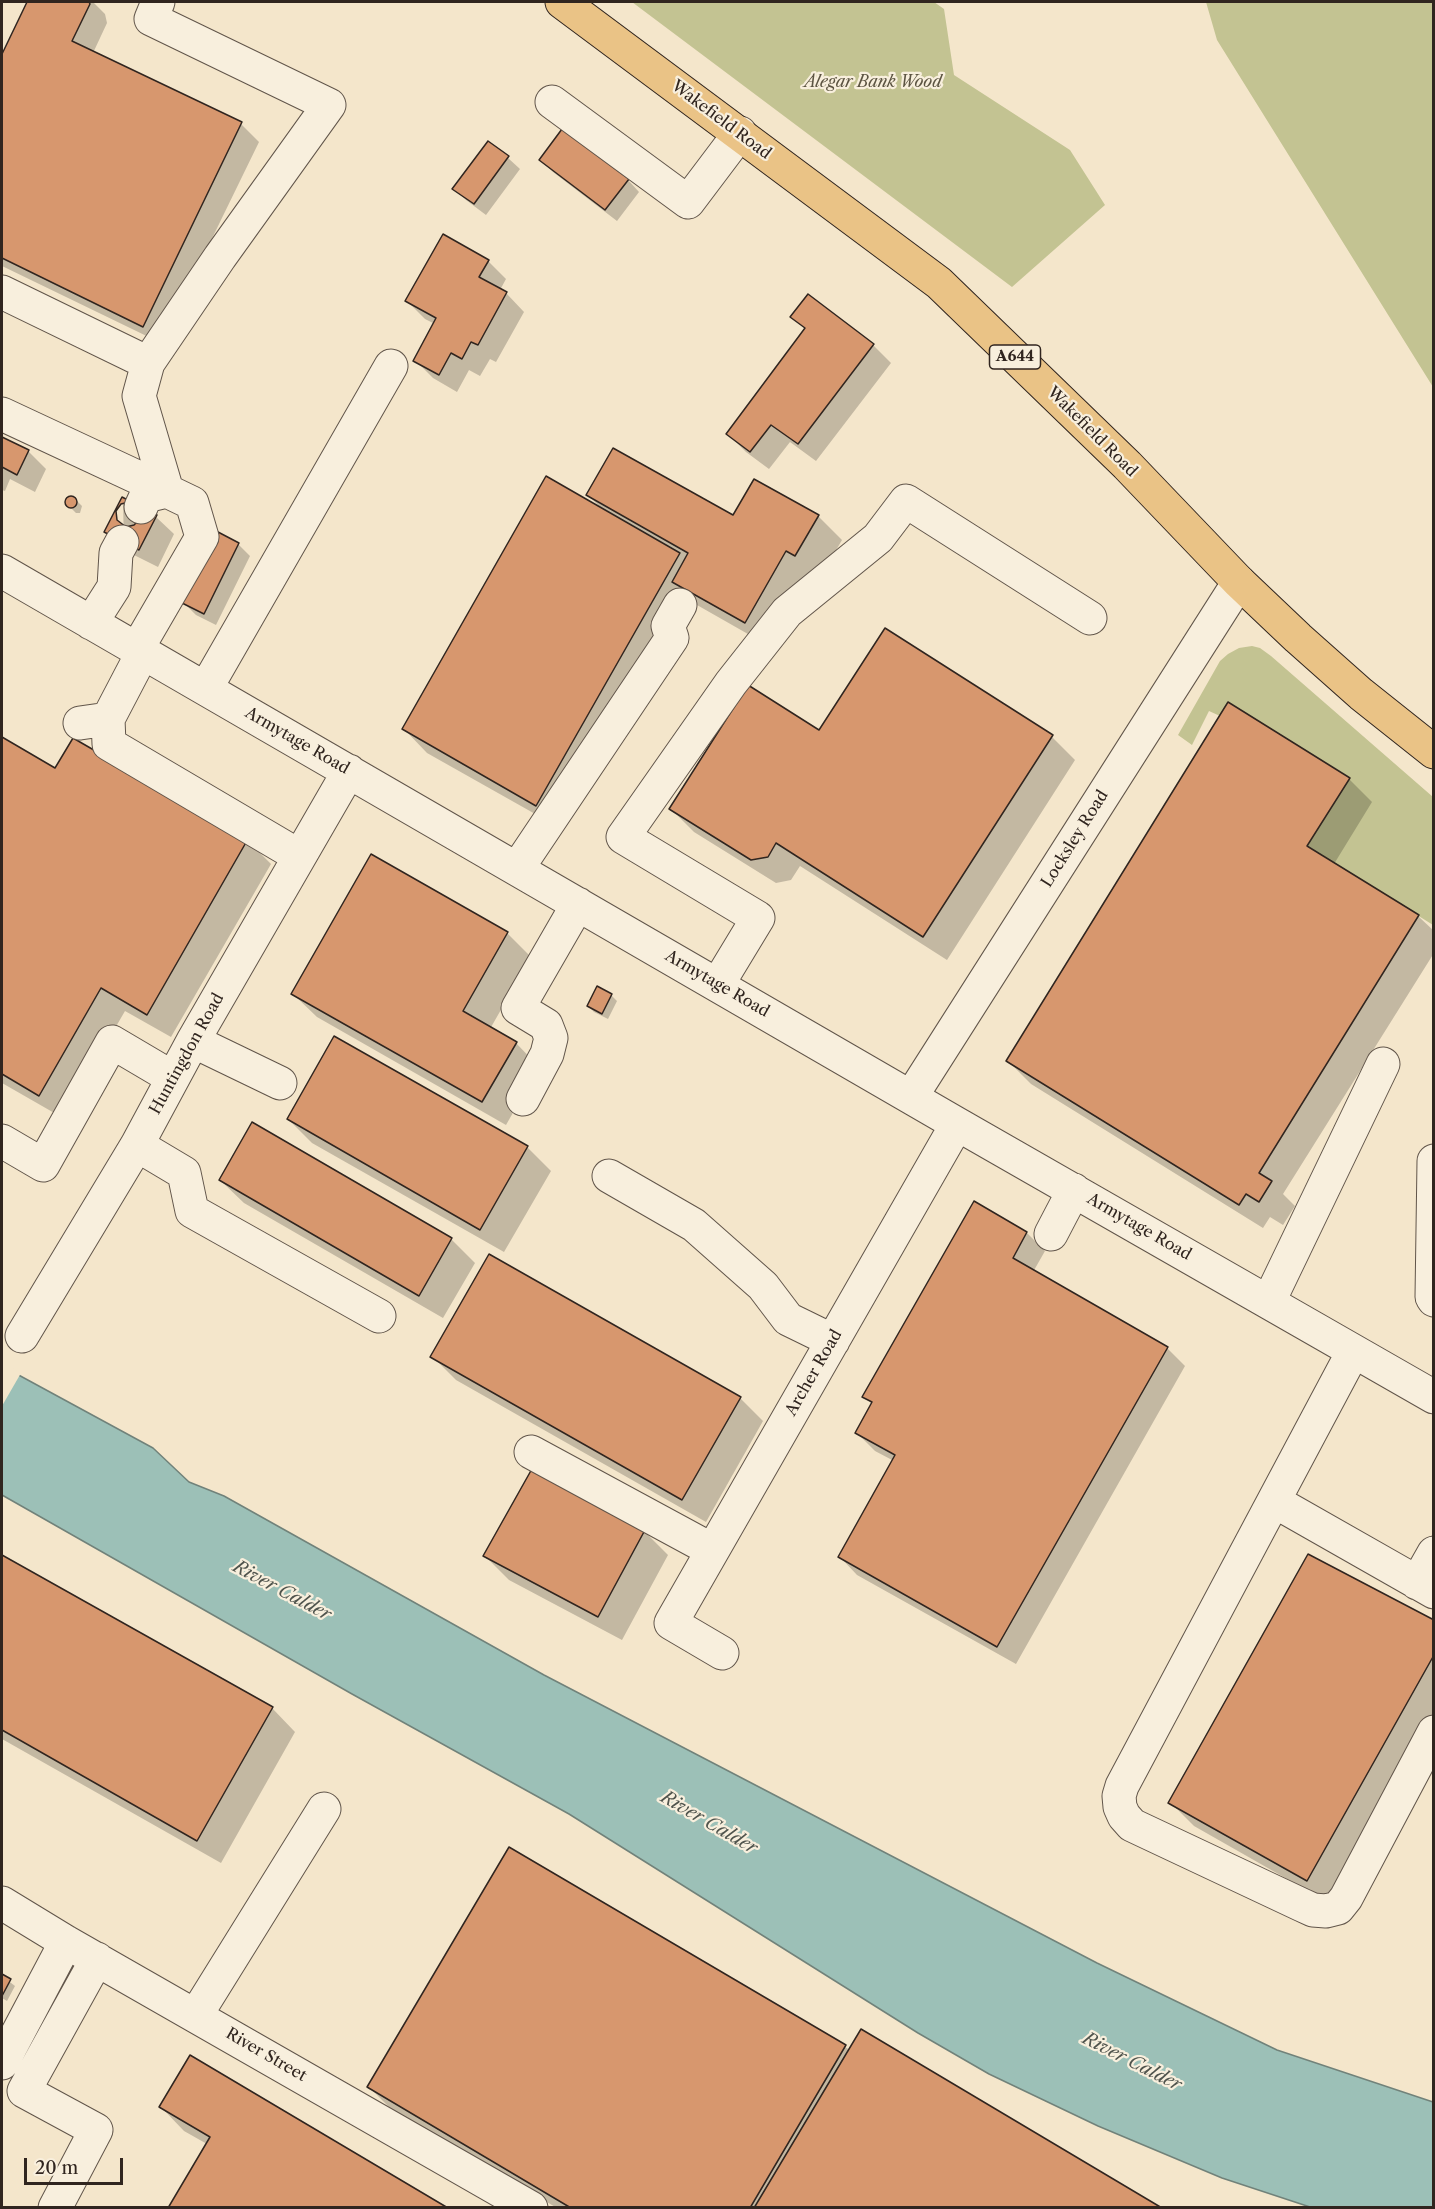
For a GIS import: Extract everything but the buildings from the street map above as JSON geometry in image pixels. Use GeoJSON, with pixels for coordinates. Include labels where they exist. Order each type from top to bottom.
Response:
{"type":"FeatureCollection","features":[{"type":"Feature","properties":{"kind":"main road","name":"Wakefield Road"},"geometry":{"type":"LineString","coordinates":[[562,2],[939,283],[1127,465],[1239,582],[1343,678],[1434,752]]}},
{"type":"Feature","properties":{"kind":"street"},"geometry":{"type":"LineString","coordinates":[[154,499],[139,396],[148,363],[219,257],[329,105],[151,19],[158,2]]}},
{"type":"Feature","properties":{"kind":"street"},"geometry":{"type":"LineString","coordinates":[[552,102],[688,202],[740,133]]}},
{"type":"Feature","properties":{"kind":"street"},"geometry":{"type":"LineString","coordinates":[[2,292],[148,363]]}},
{"type":"Feature","properties":{"kind":"street"},"geometry":{"type":"LineString","coordinates":[[206,688],[391,366]]}},
{"type":"Feature","properties":{"kind":"street"},"geometry":{"type":"LineString","coordinates":[[2,414],[154,499],[192,503],[202,537],[140,651],[94,721],[109,744],[299,855]]}},
{"type":"Feature","properties":{"kind":"street"},"geometry":{"type":"LineString","coordinates":[[718,984],[759,918],[623,837],[731,683],[787,612],[878,538],[906,501],[1090,618]]}},
{"type":"Feature","properties":{"kind":"street"},"geometry":{"type":"LineString","coordinates":[[91,623],[114,587],[116,553],[122,542]]}},
{"type":"Feature","properties":{"kind":"street","name":"Armytage Road"},"geometry":{"type":"LineString","coordinates":[[2,571],[957,1124],[1434,1397]]}},
{"type":"Feature","properties":{"kind":"street","name":"Locksley Road"},"geometry":{"type":"LineString","coordinates":[[911,1097],[1239,582]]}},
{"type":"Feature","properties":{"kind":"street"},"geometry":{"type":"LineString","coordinates":[[517,869],[672,638],[668,626],[680,605]]}},
{"type":"Feature","properties":{"kind":"street","name":"Huntingdon Road"},"geometry":{"type":"LineString","coordinates":[[22,1336],[137,1145],[299,855],[349,771]]}},
{"type":"Feature","properties":{"kind":"street"},"geometry":{"type":"LineString","coordinates":[[523,1099],[548,1054],[551,1038],[546,1024],[518,1008],[578,904]]}},
{"type":"Feature","properties":{"kind":"street"},"geometry":{"type":"LineString","coordinates":[[194,1041],[280,1083]]}},
{"type":"Feature","properties":{"kind":"street"},"geometry":{"type":"LineString","coordinates":[[2,1142],[43,1165],[112,1042],[173,1078]]}},
{"type":"Feature","properties":{"kind":"street"},"geometry":{"type":"LineString","coordinates":[[1269,1301],[1383,1064]]}},
{"type":"Feature","properties":{"kind":"street","name":"Archer Road"},"geometry":{"type":"LineString","coordinates":[[722,1653],[670,1623],[957,1124]]}},
{"type":"Feature","properties":{"kind":"street"},"geometry":{"type":"LineString","coordinates":[[137,1145],[184,1173],[192,1211],[379,1317]]}},
{"type":"Feature","properties":{"kind":"street"},"geometry":{"type":"LineString","coordinates":[[1434,1161],[1432,1297],[1434,1300]]}},
{"type":"Feature","properties":{"kind":"street"},"geometry":{"type":"LineString","coordinates":[[609,1176],[694,1225],[763,1286],[788,1319],[833,1341]]}},
{"type":"Feature","properties":{"kind":"street"},"geometry":{"type":"LineString","coordinates":[[1051,1234],[1074,1190]]}},
{"type":"Feature","properties":{"kind":"street"},"geometry":{"type":"LineString","coordinates":[[1353,1352],[1122,1786],[1119,1796],[1120,1807],[1132,1825],[1313,1910],[1326,1911],[1338,1908],[1346,1898],[1434,1732]]}},
{"type":"Feature","properties":{"kind":"street"},"geometry":{"type":"LineString","coordinates":[[531,1452],[712,1550]]}},
{"type":"Feature","properties":{"kind":"street"},"geometry":{"type":"LineString","coordinates":[[1274,1501],[1425,1587],[1434,1553]]}},
{"type":"Feature","properties":{"kind":"street"},"geometry":{"type":"LineString","coordinates":[[196,2015],[324,1809]]}},
{"type":"Feature","properties":{"kind":"street","name":"River Street"},"geometry":{"type":"LineString","coordinates":[[2,1903],[66,1942],[531,2208]]}},
{"type":"Feature","properties":{"kind":"street"},"geometry":{"type":"LineString","coordinates":[[4,2059],[66,1942]]}},
{"type":"Feature","properties":{"kind":"street"},"geometry":{"type":"LineString","coordinates":[[55,2208],[96,2130],[24,2091],[97,1959]]}},
{"type":"Feature","properties":{"kind":"green space","name":"Alegar Bank Wood"},"geometry":{"type":"Polygon","coordinates":[[[632,2],[934,2],[944,9],[954,75],[1070,150],[1105,205],[1012,287],[632,2]]]}},
{"type":"Feature","properties":{"kind":"green space"},"geometry":{"type":"Polygon","coordinates":[[[1206,2],[1433,2],[1433,387],[1217,40],[1206,2]]]}},
{"type":"Feature","properties":{"kind":"green space"},"geometry":{"type":"Polygon","coordinates":[[[1252,646],[1260,648],[1271,656],[1433,797],[1433,925],[1307,846],[1349,777],[1229,703],[1220,716],[1209,711],[1192,745],[1178,735],[1220,661],[1239,648],[1252,646]]]}},
{"type":"Feature","properties":{"kind":"water","name":"River Calder"},"geometry":{"type":"Polygon","coordinates":[[[2,1366],[153,1448],[189,1482],[224,1496],[544,1675],[1097,1963],[1277,2050],[1433,2102],[1433,2207],[1310,2207],[1222,2178],[1098,2126],[989,2074],[918,2033],[569,1814],[352,1694],[2,1495],[2,1366]]]}},
{"type":"Feature","properties":{"kind":"pier"},"geometry":{"type":"Polygon","coordinates":[[[2,1363],[21,1373],[2,1406],[2,1363]]]}}]}
